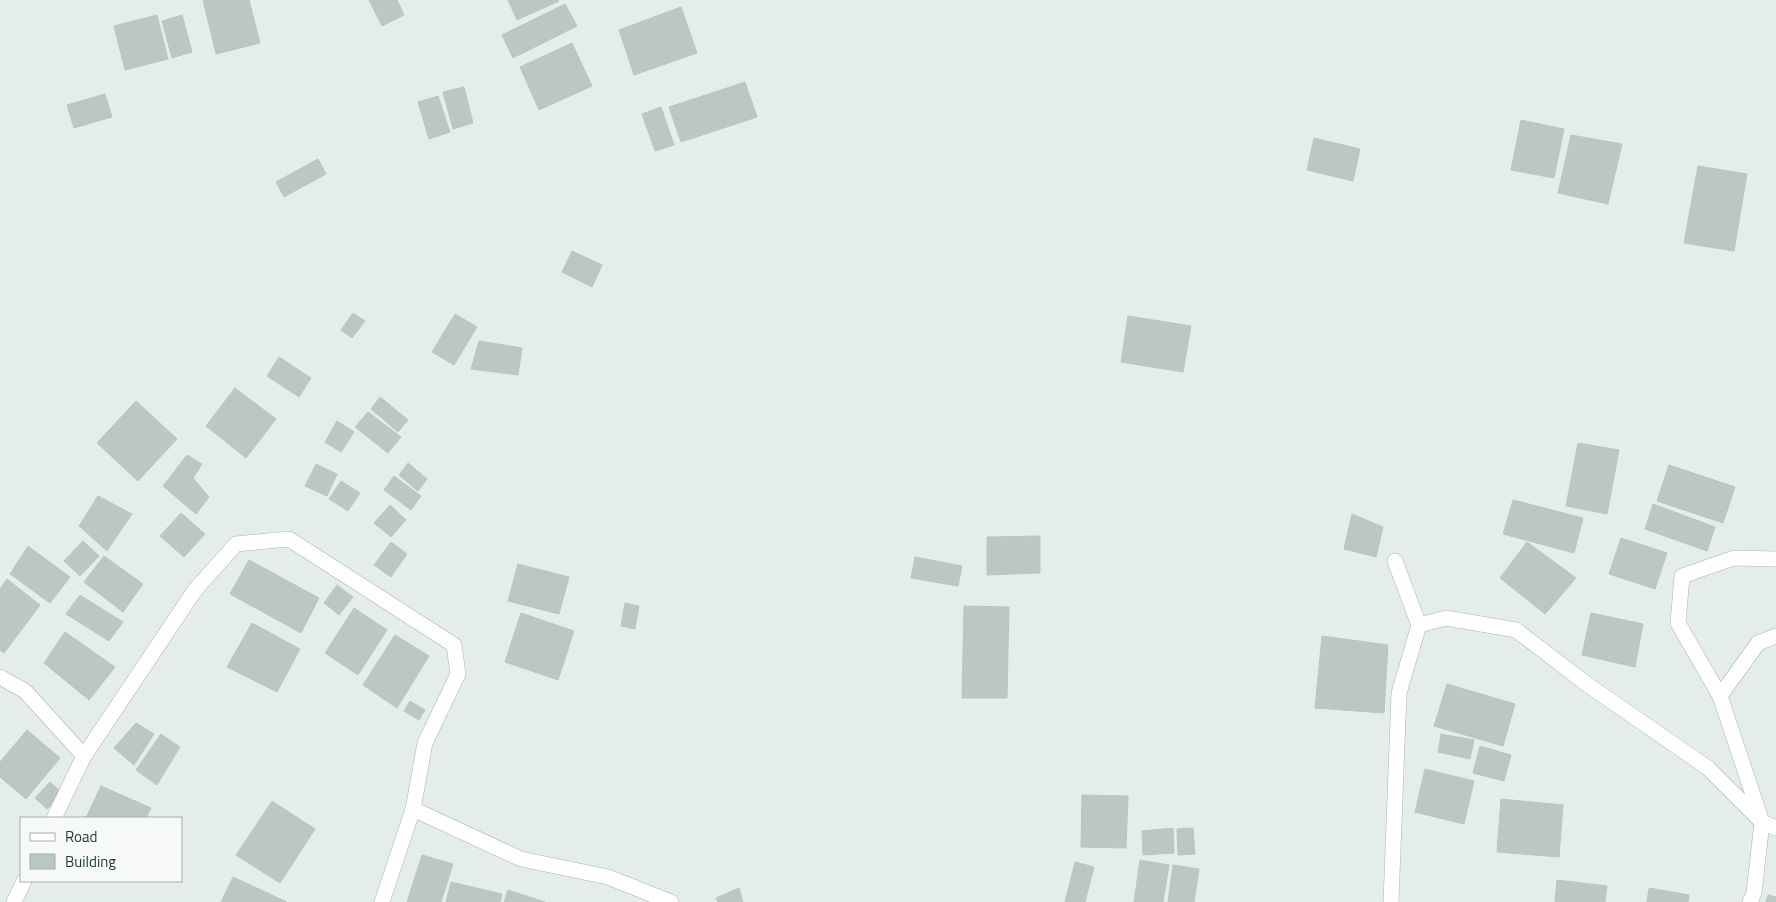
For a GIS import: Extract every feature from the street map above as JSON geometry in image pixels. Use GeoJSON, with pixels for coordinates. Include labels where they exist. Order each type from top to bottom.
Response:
{"type":"FeatureCollection","features":[{"type":"Feature","properties":{"kind":"street"},"geometry":{"type":"LineString","coordinates":[[54,817],[84,756],[196,590],[236,544],[289,539],[454,645],[458,674],[425,743],[413,809],[382,902]]}},
{"type":"Feature","properties":{"kind":"street"},"geometry":{"type":"LineString","coordinates":[[1750,902],[1754,893],[1762,822],[1720,696],[1678,623],[1682,576],[1734,558],[1776,558]]}},
{"type":"Feature","properties":{"kind":"street"},"geometry":{"type":"LineString","coordinates":[[1392,902],[1399,693],[1419,625],[1395,561]]}},
{"type":"Feature","properties":{"kind":"street"},"geometry":{"type":"LineString","coordinates":[[1419,625],[1446,618],[1516,630],[1588,685],[1708,768],[1762,822],[1776,828]]}},
{"type":"Feature","properties":{"kind":"street"},"geometry":{"type":"LineString","coordinates":[[1720,696],[1758,644],[1776,636]]}},
{"type":"Feature","properties":{"kind":"street"},"geometry":{"type":"LineString","coordinates":[[0,677],[25,691],[84,756]]}},
{"type":"Feature","properties":{"kind":"street"},"geometry":{"type":"LineString","coordinates":[[413,809],[520,859],[608,877],[671,902]]}},
{"type":"Feature","properties":{"kind":"street"},"geometry":{"type":"LineString","coordinates":[[14,902],[24,882]]}},
{"type":"Feature","properties":{"kind":"building"},"geometry":{"type":"Polygon","coordinates":[[[203,0],[249,0],[260,43],[216,54],[203,0]]]}},
{"type":"Feature","properties":{"kind":"building"},"geometry":{"type":"Polygon","coordinates":[[[369,0],[397,0],[404,15],[382,26],[369,0]]]}},
{"type":"Feature","properties":{"kind":"building"},"geometry":{"type":"Polygon","coordinates":[[[508,0],[558,0],[559,1],[517,20],[508,0]]]}},
{"type":"Feature","properties":{"kind":"building"},"geometry":{"type":"Polygon","coordinates":[[[565,4],[577,26],[513,58],[502,35],[565,4]]]}},
{"type":"Feature","properties":{"kind":"building"},"geometry":{"type":"Polygon","coordinates":[[[681,7],[697,53],[634,75],[619,30],[681,7]]]}},
{"type":"Feature","properties":{"kind":"building"},"geometry":{"type":"Polygon","coordinates":[[[157,15],[168,59],[125,70],[114,26],[157,15]]]}},
{"type":"Feature","properties":{"kind":"building"},"geometry":{"type":"Polygon","coordinates":[[[182,15],[192,52],[172,58],[162,21],[182,15]]]}},
{"type":"Feature","properties":{"kind":"building"},"geometry":{"type":"Polygon","coordinates":[[[572,43],[592,86],[539,110],[520,67],[572,43]]]}},
{"type":"Feature","properties":{"kind":"building"},"geometry":{"type":"Polygon","coordinates":[[[745,82],[757,117],[681,142],[669,107],[745,82]]]}},
{"type":"Feature","properties":{"kind":"building"},"geometry":{"type":"Polygon","coordinates":[[[464,87],[473,123],[453,129],[443,92],[464,87]]]}},
{"type":"Feature","properties":{"kind":"building"},"geometry":{"type":"Polygon","coordinates":[[[105,94],[112,117],[74,128],[67,105],[105,94]]]}},
{"type":"Feature","properties":{"kind":"building"},"geometry":{"type":"Polygon","coordinates":[[[438,96],[450,132],[429,139],[418,102],[438,96]]]}},
{"type":"Feature","properties":{"kind":"building"},"geometry":{"type":"Polygon","coordinates":[[[661,107],[674,145],[655,151],[642,114],[661,107]]]}},
{"type":"Feature","properties":{"kind":"building"},"geometry":{"type":"Polygon","coordinates":[[[1521,120],[1564,129],[1554,178],[1511,170],[1521,120]]]}},
{"type":"Feature","properties":{"kind":"building"},"geometry":{"type":"Polygon","coordinates":[[[1571,135],[1622,144],[1608,204],[1558,193],[1571,135]]]}},
{"type":"Feature","properties":{"kind":"building"},"geometry":{"type":"Polygon","coordinates":[[[1314,138],[1360,149],[1353,181],[1307,170],[1314,138]]]}},
{"type":"Feature","properties":{"kind":"building"},"geometry":{"type":"Polygon","coordinates":[[[318,159],[326,174],[284,197],[276,182],[318,159]]]}},
{"type":"Feature","properties":{"kind":"building"},"geometry":{"type":"Polygon","coordinates":[[[1698,166],[1747,174],[1734,251],[1684,243],[1698,166]]]}},
{"type":"Feature","properties":{"kind":"building"},"geometry":{"type":"Polygon","coordinates":[[[572,251],[602,265],[592,287],[562,272],[572,251]]]}},
{"type":"Feature","properties":{"kind":"building"},"geometry":{"type":"Polygon","coordinates":[[[353,313],[365,321],[352,338],[341,330],[353,313]]]}},
{"type":"Feature","properties":{"kind":"building"},"geometry":{"type":"Polygon","coordinates":[[[455,314],[477,327],[454,365],[432,352],[455,314]]]}},
{"type":"Feature","properties":{"kind":"building"},"geometry":{"type":"Polygon","coordinates":[[[1128,316],[1191,326],[1183,372],[1121,362],[1128,316]]]}},
{"type":"Feature","properties":{"kind":"building"},"geometry":{"type":"Polygon","coordinates":[[[479,341],[522,348],[518,375],[471,369],[479,341]]]}},
{"type":"Feature","properties":{"kind":"building"},"geometry":{"type":"Polygon","coordinates":[[[279,357],[311,378],[299,397],[267,376],[279,357]]]}},
{"type":"Feature","properties":{"kind":"building"},"geometry":{"type":"Polygon","coordinates":[[[235,388],[276,419],[246,458],[206,426],[235,388]]]}},
{"type":"Feature","properties":{"kind":"building"},"geometry":{"type":"Polygon","coordinates":[[[380,397],[408,420],[398,432],[371,409],[380,397]]]}},
{"type":"Feature","properties":{"kind":"building"},"geometry":{"type":"Polygon","coordinates":[[[136,401],[177,439],[138,481],[97,443],[136,401]]]}},
{"type":"Feature","properties":{"kind":"building"},"geometry":{"type":"Polygon","coordinates":[[[368,412],[401,437],[388,453],[355,427],[368,412]]]}},
{"type":"Feature","properties":{"kind":"building"},"geometry":{"type":"Polygon","coordinates":[[[337,421],[354,432],[341,452],[325,442],[337,421]]]}},
{"type":"Feature","properties":{"kind":"building"},"geometry":{"type":"Polygon","coordinates":[[[1578,443],[1619,450],[1607,514],[1566,506],[1578,443]]]}},
{"type":"Feature","properties":{"kind":"building"},"geometry":{"type":"Polygon","coordinates":[[[187,455],[202,464],[193,478],[209,497],[196,514],[163,486],[187,455]]]}},
{"type":"Feature","properties":{"kind":"building"},"geometry":{"type":"Polygon","coordinates":[[[408,463],[427,479],[418,491],[399,475],[408,463]]]}},
{"type":"Feature","properties":{"kind":"building"},"geometry":{"type":"Polygon","coordinates":[[[316,464],[337,474],[327,496],[305,486],[316,464]]]}},
{"type":"Feature","properties":{"kind":"building"},"geometry":{"type":"Polygon","coordinates":[[[1669,465],[1735,487],[1723,523],[1657,501],[1669,465]]]}},
{"type":"Feature","properties":{"kind":"building"},"geometry":{"type":"Polygon","coordinates":[[[394,476],[421,496],[411,510],[384,490],[394,476]]]}},
{"type":"Feature","properties":{"kind":"building"},"geometry":{"type":"Polygon","coordinates":[[[341,481],[360,493],[348,511],[329,499],[341,481]]]}},
{"type":"Feature","properties":{"kind":"building"},"geometry":{"type":"Polygon","coordinates":[[[98,496],[132,514],[107,551],[79,526],[98,496]]]}},
{"type":"Feature","properties":{"kind":"building"},"geometry":{"type":"Polygon","coordinates":[[[1513,500],[1583,518],[1574,553],[1503,534],[1513,500]]]}},
{"type":"Feature","properties":{"kind":"building"},"geometry":{"type":"Polygon","coordinates":[[[1653,504],[1715,527],[1707,551],[1645,529],[1653,504]]]}},
{"type":"Feature","properties":{"kind":"building"},"geometry":{"type":"Polygon","coordinates":[[[390,505],[406,520],[391,537],[374,523],[390,505]]]}},
{"type":"Feature","properties":{"kind":"building"},"geometry":{"type":"Polygon","coordinates":[[[181,513],[205,534],[184,557],[160,536],[181,513]]]}},
{"type":"Feature","properties":{"kind":"building"},"geometry":{"type":"Polygon","coordinates":[[[1352,514],[1383,527],[1376,557],[1344,549],[1352,514]]]}},
{"type":"Feature","properties":{"kind":"building"},"geometry":{"type":"Polygon","coordinates":[[[1040,536],[1040,573],[987,575],[987,537],[1040,536]]]}},
{"type":"Feature","properties":{"kind":"building"},"geometry":{"type":"Polygon","coordinates":[[[1621,538],[1667,553],[1655,589],[1609,574],[1621,538]]]}},
{"type":"Feature","properties":{"kind":"building"},"geometry":{"type":"Polygon","coordinates":[[[83,541],[99,556],[80,576],[64,561],[83,541]]]}},
{"type":"Feature","properties":{"kind":"building"},"geometry":{"type":"Polygon","coordinates":[[[391,542],[407,554],[391,577],[374,565],[391,542]]]}},
{"type":"Feature","properties":{"kind":"building"},"geometry":{"type":"Polygon","coordinates":[[[1527,542],[1576,578],[1545,614],[1500,578],[1527,542]]]}},
{"type":"Feature","properties":{"kind":"building"},"geometry":{"type":"Polygon","coordinates":[[[28,546],[70,577],[50,603],[10,574],[28,546]]]}},
{"type":"Feature","properties":{"kind":"building"},"geometry":{"type":"Polygon","coordinates":[[[104,556],[143,584],[123,612],[84,582],[104,556]]]}},
{"type":"Feature","properties":{"kind":"building"},"geometry":{"type":"Polygon","coordinates":[[[915,557],[962,566],[958,586],[911,578],[915,557]]]}},
{"type":"Feature","properties":{"kind":"building"},"geometry":{"type":"Polygon","coordinates":[[[249,560],[319,598],[301,633],[230,594],[249,560]]]}},
{"type":"Feature","properties":{"kind":"building"},"geometry":{"type":"Polygon","coordinates":[[[518,564],[569,577],[559,614],[508,601],[518,564]]]}},
{"type":"Feature","properties":{"kind":"building"},"geometry":{"type":"Polygon","coordinates":[[[7,579],[40,605],[4,653],[0,650],[0,589],[7,579]]]}},
{"type":"Feature","properties":{"kind":"building"},"geometry":{"type":"Polygon","coordinates":[[[337,585],[353,597],[339,615],[324,603],[337,585]]]}},
{"type":"Feature","properties":{"kind":"building"},"geometry":{"type":"Polygon","coordinates":[[[80,595],[123,622],[109,641],[66,614],[80,595]]]}},
{"type":"Feature","properties":{"kind":"building"},"geometry":{"type":"Polygon","coordinates":[[[625,603],[639,606],[635,629],[621,626],[625,603]]]}},
{"type":"Feature","properties":{"kind":"building"},"geometry":{"type":"Polygon","coordinates":[[[964,606],[1009,607],[1007,698],[962,698],[964,606]]]}},
{"type":"Feature","properties":{"kind":"building"},"geometry":{"type":"Polygon","coordinates":[[[354,608],[387,630],[358,675],[325,653],[354,608]]]}},
{"type":"Feature","properties":{"kind":"building"},"geometry":{"type":"Polygon","coordinates":[[[521,613],[574,631],[558,680],[505,662],[521,613]]]}},
{"type":"Feature","properties":{"kind":"building"},"geometry":{"type":"Polygon","coordinates":[[[1591,613],[1643,624],[1635,667],[1582,655],[1591,613]]]}},
{"type":"Feature","properties":{"kind":"building"},"geometry":{"type":"Polygon","coordinates":[[[252,623],[300,649],[277,692],[227,667],[252,623]]]}},
{"type":"Feature","properties":{"kind":"building"},"geometry":{"type":"Polygon","coordinates":[[[65,632],[115,667],[89,700],[44,663],[65,632]]]}},
{"type":"Feature","properties":{"kind":"building"},"geometry":{"type":"Polygon","coordinates":[[[395,635],[429,656],[397,708],[363,685],[395,635]]]}},
{"type":"Feature","properties":{"kind":"building"},"geometry":{"type":"Polygon","coordinates":[[[1322,636],[1388,645],[1384,713],[1315,708],[1322,636]],[[1346,667],[1343,683],[1357,685],[1359,669],[1346,667]]]}},
{"type":"Feature","properties":{"kind":"building"},"geometry":{"type":"Polygon","coordinates":[[[1346,667],[1359,669],[1357,685],[1343,683],[1346,667]]]}},
{"type":"Feature","properties":{"kind":"building"},"geometry":{"type":"Polygon","coordinates":[[[1447,684],[1515,704],[1503,746],[1434,726],[1447,684]]]}},
{"type":"Feature","properties":{"kind":"building"},"geometry":{"type":"Polygon","coordinates":[[[410,701],[425,710],[419,720],[404,711],[410,701]]]}},
{"type":"Feature","properties":{"kind":"building"},"geometry":{"type":"Polygon","coordinates":[[[136,723],[154,734],[134,765],[114,748],[136,723]]]}},
{"type":"Feature","properties":{"kind":"building"},"geometry":{"type":"Polygon","coordinates":[[[27,730],[60,758],[26,799],[0,777],[0,762],[27,730]]]}},
{"type":"Feature","properties":{"kind":"building"},"geometry":{"type":"Polygon","coordinates":[[[161,734],[180,747],[157,785],[136,770],[161,734]]]}},
{"type":"Feature","properties":{"kind":"building"},"geometry":{"type":"Polygon","coordinates":[[[1441,734],[1474,740],[1470,759],[1438,752],[1441,734]]]}},
{"type":"Feature","properties":{"kind":"building"},"geometry":{"type":"Polygon","coordinates":[[[1480,746],[1511,755],[1504,781],[1473,773],[1480,746]]]}},
{"type":"Feature","properties":{"kind":"building"},"geometry":{"type":"Polygon","coordinates":[[[1425,769],[1474,781],[1464,824],[1415,812],[1425,769]]]}},
{"type":"Feature","properties":{"kind":"building"},"geometry":{"type":"Polygon","coordinates":[[[50,782],[62,793],[47,809],[35,798],[50,782]]]}},
{"type":"Feature","properties":{"kind":"building"},"geometry":{"type":"Polygon","coordinates":[[[101,786],[151,808],[146,817],[86,817],[101,786]]]}},
{"type":"Feature","properties":{"kind":"building"},"geometry":{"type":"Polygon","coordinates":[[[1082,795],[1128,796],[1126,848],[1081,847],[1082,795]]]}},
{"type":"Feature","properties":{"kind":"building"},"geometry":{"type":"Polygon","coordinates":[[[1501,799],[1563,805],[1559,857],[1497,852],[1501,799]]]}},
{"type":"Feature","properties":{"kind":"building"},"geometry":{"type":"Polygon","coordinates":[[[272,801],[315,829],[280,883],[236,855],[272,801]]]}},
{"type":"Feature","properties":{"kind":"building"},"geometry":{"type":"Polygon","coordinates":[[[1173,828],[1174,853],[1143,855],[1142,831],[1173,828]]]}},
{"type":"Feature","properties":{"kind":"building"},"geometry":{"type":"Polygon","coordinates":[[[1193,828],[1195,854],[1178,855],[1177,829],[1193,828]]]}},
{"type":"Feature","properties":{"kind":"building"},"geometry":{"type":"Polygon","coordinates":[[[422,855],[453,864],[441,902],[407,902],[422,855]]]}},
{"type":"Feature","properties":{"kind":"building"},"geometry":{"type":"Polygon","coordinates":[[[1140,860],[1169,865],[1163,902],[1134,902],[1140,860]]]}},
{"type":"Feature","properties":{"kind":"building"},"geometry":{"type":"Polygon","coordinates":[[[1075,862],[1094,867],[1085,902],[1065,902],[1075,862]]]}},
{"type":"Feature","properties":{"kind":"building"},"geometry":{"type":"Polygon","coordinates":[[[1173,865],[1199,869],[1194,902],[1168,902],[1173,865]]]}},
{"type":"Feature","properties":{"kind":"building"},"geometry":{"type":"Polygon","coordinates":[[[233,877],[287,902],[221,902],[233,877]]]}},
{"type":"Feature","properties":{"kind":"building"},"geometry":{"type":"Polygon","coordinates":[[[1557,880],[1607,886],[1605,902],[1555,902],[1557,880]]]}},
{"type":"Feature","properties":{"kind":"building"},"geometry":{"type":"Polygon","coordinates":[[[451,882],[502,894],[500,902],[446,902],[451,882]]]}},
{"type":"Feature","properties":{"kind":"building"},"geometry":{"type":"Polygon","coordinates":[[[739,888],[743,902],[718,902],[716,898],[739,888]]]}},
{"type":"Feature","properties":{"kind":"building"},"geometry":{"type":"Polygon","coordinates":[[[1649,888],[1689,895],[1688,902],[1647,902],[1649,888]]]}},
{"type":"Feature","properties":{"kind":"building"},"geometry":{"type":"Polygon","coordinates":[[[508,890],[545,902],[504,902],[508,890]]]}},
{"type":"Feature","properties":{"kind":"building"},"geometry":{"type":"Polygon","coordinates":[[[1768,895],[1776,897],[1776,902],[1766,902],[1768,895]]]}}]}
